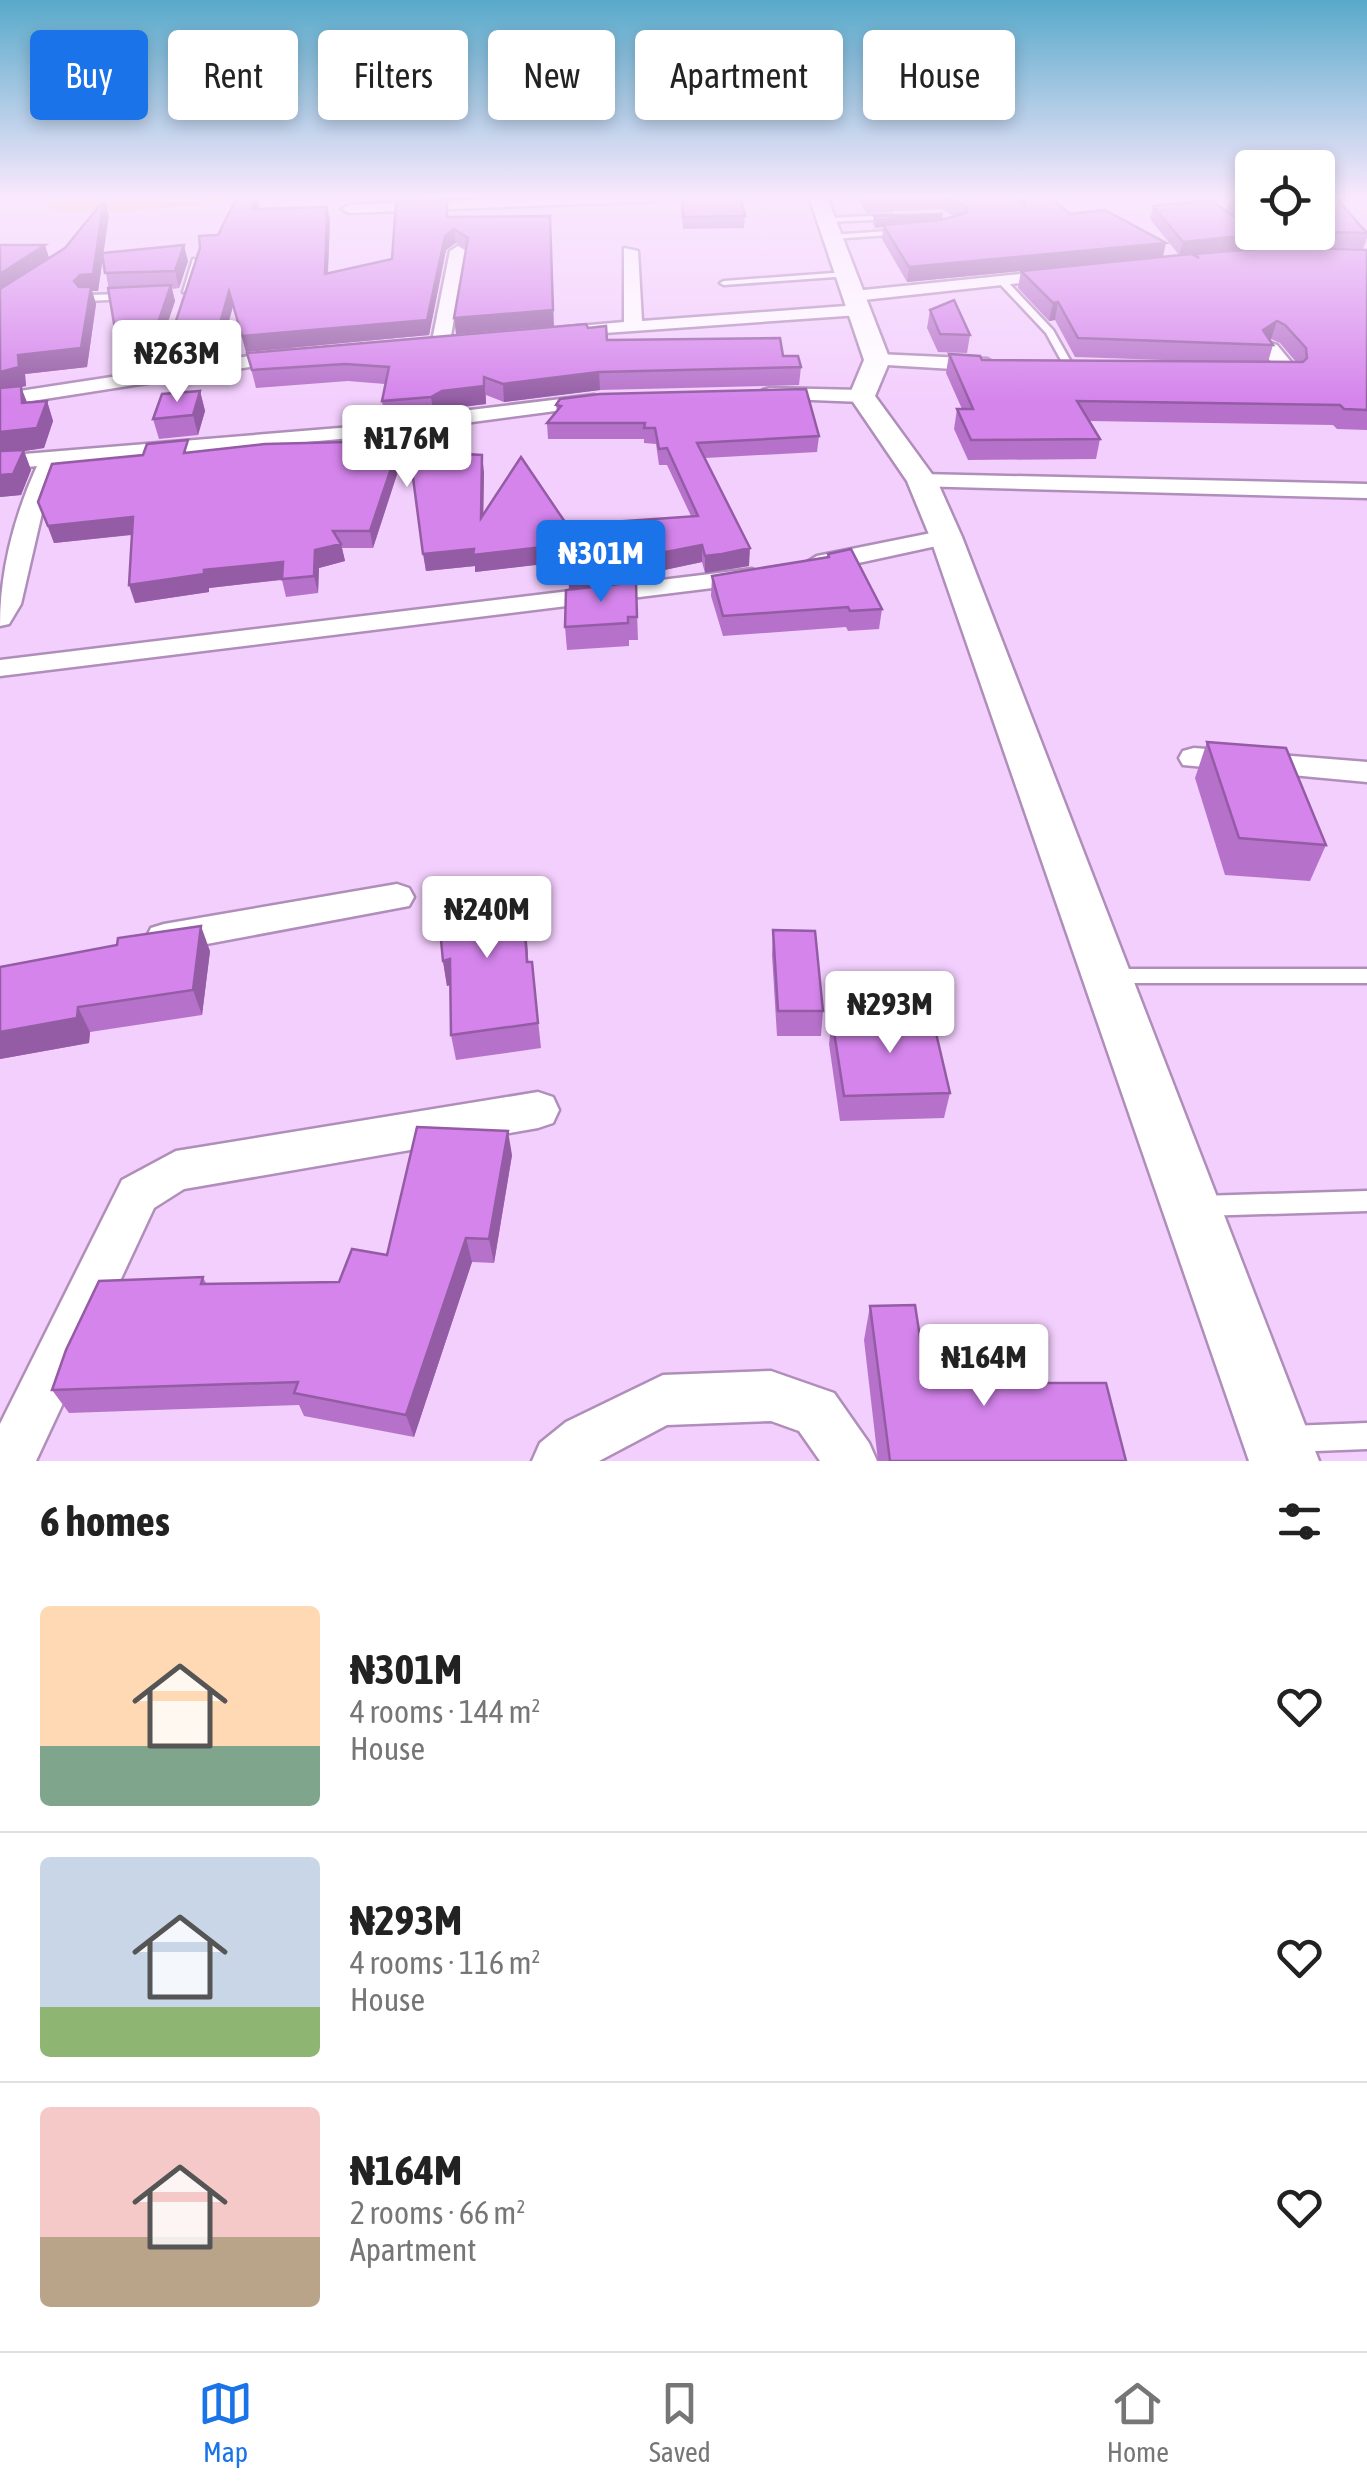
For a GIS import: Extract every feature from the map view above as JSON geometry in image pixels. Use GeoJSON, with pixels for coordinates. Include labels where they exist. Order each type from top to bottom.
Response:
{"type":"FeatureCollection","features":[{"type":"Feature","properties":{"kind":"street"},"geometry":{"type":"LineString","coordinates":[[441,341],[455,265]]}},
{"type":"Feature","properties":{"kind":"street"},"geometry":{"type":"LineString","coordinates":[[631,265],[633,327]]}},
{"type":"Feature","properties":{"kind":"street"},"geometry":{"type":"LineString","coordinates":[[556,333],[633,327],[812,265]]}},
{"type":"Feature","properties":{"kind":"street"},"geometry":{"type":"LineString","coordinates":[[841,265],[870,378],[946,537],[1280,1450]]}},
{"type":"Feature","properties":{"kind":"street"},"geometry":{"type":"LineString","coordinates":[[897,265],[1002,282],[1076,274]]}},
{"type":"Feature","properties":{"kind":"street"},"geometry":{"type":"LineString","coordinates":[[1239,372],[1290,372],[1270,349]]}},
{"type":"Feature","properties":{"kind":"street"},"geometry":{"type":"LineString","coordinates":[[0,400],[160,373],[314,354]]}},
{"type":"Feature","properties":{"kind":"street"},"geometry":{"type":"LineString","coordinates":[[745,395],[870,378],[1012,366]]}},
{"type":"Feature","properties":{"kind":"street"},"geometry":{"type":"LineString","coordinates":[[0,464],[447,424],[445,419],[611,401]]}},
{"type":"Feature","properties":{"kind":"street"},"geometry":{"type":"LineString","coordinates":[[0,618],[8,604],[33,500],[50,462]]}},
{"type":"Feature","properties":{"kind":"street"},"geometry":{"type":"LineString","coordinates":[[922,481],[1367,491]]}},
{"type":"Feature","properties":{"kind":"street"},"geometry":{"type":"LineString","coordinates":[[0,668],[722,583],[946,537]]}},
{"type":"Feature","properties":{"kind":"street"},"geometry":{"type":"LineString","coordinates":[[1194,758],[1367,772]]}},
{"type":"Feature","properties":{"kind":"street"},"geometry":{"type":"LineString","coordinates":[[132,944],[398,896]]}},
{"type":"Feature","properties":{"kind":"street"},"geometry":{"type":"LineString","coordinates":[[8,1461],[138,1194],[176,1170],[538,1110]]}},
{"type":"Feature","properties":{"kind":"street"},"geometry":{"type":"LineString","coordinates":[[558,1461],[584,1440],[663,1400],[771,1396],[816,1411],[851,1461]]}},
{"type":"Feature","properties":{"kind":"lane"},"geometry":{"type":"LineString","coordinates":[[166,295],[185,294],[195,265]]}},
{"type":"Feature","properties":{"kind":"lane"},"geometry":{"type":"LineString","coordinates":[[724,284],[801,265]]}},
{"type":"Feature","properties":{"kind":"lane"},"geometry":{"type":"LineString","coordinates":[[1002,282],[1050,332],[1070,369]]}},
{"type":"Feature","properties":{"kind":"lane"},"geometry":{"type":"LineString","coordinates":[[86,298],[146,296]]}},
{"type":"Feature","properties":{"kind":"lane"},"geometry":{"type":"LineString","coordinates":[[160,373],[180,310]]}},
{"type":"Feature","properties":{"kind":"lane"},"geometry":{"type":"LineString","coordinates":[[1105,976],[1367,976]]}},
{"type":"Feature","properties":{"kind":"lane"},"geometry":{"type":"LineString","coordinates":[[1190,1206],[1367,1200]]}},
{"type":"Feature","properties":{"kind":"lane"},"geometry":{"type":"LineString","coordinates":[[1280,1450],[1367,1436]]}},
{"type":"Feature","properties":{"kind":"building"},"geometry":{"type":"Polygon","coordinates":[[[38,265],[94,265],[93,274],[80,275],[74,281],[79,287],[91,287],[81,348],[18,355],[19,367],[0,372],[0,289],[38,265]]]}},
{"type":"Feature","properties":{"kind":"building"},"geometry":{"type":"Polygon","coordinates":[[[104,265],[177,265],[175,271],[105,273],[104,265]]]}},
{"type":"Feature","properties":{"kind":"building"},"geometry":{"type":"Polygon","coordinates":[[[194,265],[325,265],[325,274],[364,265],[439,265],[427,320],[242,336],[229,291],[216,338],[169,342],[194,265]]]}},
{"type":"Feature","properties":{"kind":"building"},"geometry":{"type":"Polygon","coordinates":[[[463,265],[552,265],[553,310],[454,318],[463,265]]]}},
{"type":"Feature","properties":{"kind":"building"},"geometry":{"type":"Polygon","coordinates":[[[1079,265],[1367,265],[1367,410],[1344,409],[1340,405],[1077,401],[1100,439],[971,440],[957,409],[973,409],[949,354],[980,356],[982,360],[1303,362],[1307,358],[1306,348],[1277,321],[1263,330],[1273,345],[1078,338],[1058,302],[1053,303],[1021,271],[1079,265]]]}},
{"type":"Feature","properties":{"kind":"building"},"geometry":{"type":"Polygon","coordinates":[[[171,285],[151,343],[118,347],[108,288],[171,285]]]}},
{"type":"Feature","properties":{"kind":"building"},"geometry":{"type":"Polygon","coordinates":[[[954,300],[970,335],[940,334],[930,310],[954,300]]]}},
{"type":"Feature","properties":{"kind":"building"},"geometry":{"type":"Polygon","coordinates":[[[586,324],[588,328],[606,326],[607,340],[780,338],[783,356],[798,356],[801,367],[599,372],[503,384],[484,377],[484,386],[442,391],[431,397],[382,401],[389,367],[345,364],[252,370],[247,353],[586,324]]]}},
{"type":"Feature","properties":{"kind":"building"},"geometry":{"type":"Polygon","coordinates":[[[21,386],[22,403],[47,401],[37,428],[0,432],[0,388],[21,386]]]}},
{"type":"Feature","properties":{"kind":"building"},"geometry":{"type":"Polygon","coordinates":[[[806,389],[819,436],[697,443],[750,548],[722,554],[705,556],[702,545],[635,558],[635,564],[568,572],[569,544],[473,555],[474,549],[423,554],[406,424],[370,531],[333,531],[341,544],[315,550],[314,576],[282,579],[283,562],[204,570],[204,574],[129,585],[133,517],[48,526],[38,502],[52,464],[143,455],[147,444],[188,440],[184,453],[265,444],[347,442],[350,426],[445,418],[464,411],[465,454],[482,455],[481,518],[521,457],[569,528],[698,516],[667,448],[659,449],[655,428],[644,428],[645,423],[547,423],[561,406],[556,405],[560,399],[600,394],[806,389]]]}},
{"type":"Feature","properties":{"kind":"building"},"geometry":{"type":"Polygon","coordinates":[[[200,391],[193,415],[153,419],[162,394],[200,391]]]}},
{"type":"Feature","properties":{"kind":"building"},"geometry":{"type":"Polygon","coordinates":[[[24,450],[13,474],[0,475],[0,451],[24,450]]]}},
{"type":"Feature","properties":{"kind":"building"},"geometry":{"type":"Polygon","coordinates":[[[851,549],[882,609],[850,611],[848,607],[723,616],[712,576],[829,557],[828,554],[851,549]]]}},
{"type":"Feature","properties":{"kind":"building"},"geometry":{"type":"Polygon","coordinates":[[[636,582],[637,617],[628,617],[628,623],[565,627],[566,590],[636,582]]]}},
{"type":"Feature","properties":{"kind":"building"},"geometry":{"type":"Polygon","coordinates":[[[1207,742],[1286,748],[1326,845],[1239,838],[1207,742]]]}},
{"type":"Feature","properties":{"kind":"building"},"geometry":{"type":"Polygon","coordinates":[[[522,887],[527,962],[532,962],[538,1023],[451,1035],[450,959],[443,961],[437,898],[522,887]]]}},
{"type":"Feature","properties":{"kind":"building"},"geometry":{"type":"Polygon","coordinates":[[[201,926],[193,990],[78,1007],[77,1018],[0,1032],[0,967],[117,945],[118,938],[201,926]]]}},
{"type":"Feature","properties":{"kind":"building"},"geometry":{"type":"Polygon","coordinates":[[[773,930],[815,931],[823,1011],[778,1011],[773,930]]]}},
{"type":"Feature","properties":{"kind":"building"},"geometry":{"type":"Polygon","coordinates":[[[932,1016],[950,1093],[844,1096],[832,1019],[932,1016]]]}},
{"type":"Feature","properties":{"kind":"building"},"geometry":{"type":"Polygon","coordinates":[[[417,1127],[508,1131],[489,1239],[466,1238],[406,1415],[294,1393],[298,1382],[52,1390],[99,1281],[203,1277],[201,1284],[339,1282],[352,1249],[387,1255],[417,1127]]]}},
{"type":"Feature","properties":{"kind":"building"},"geometry":{"type":"Polygon","coordinates":[[[915,1305],[927,1383],[1106,1383],[1126,1461],[890,1461],[870,1306],[915,1305]]]}}]}
